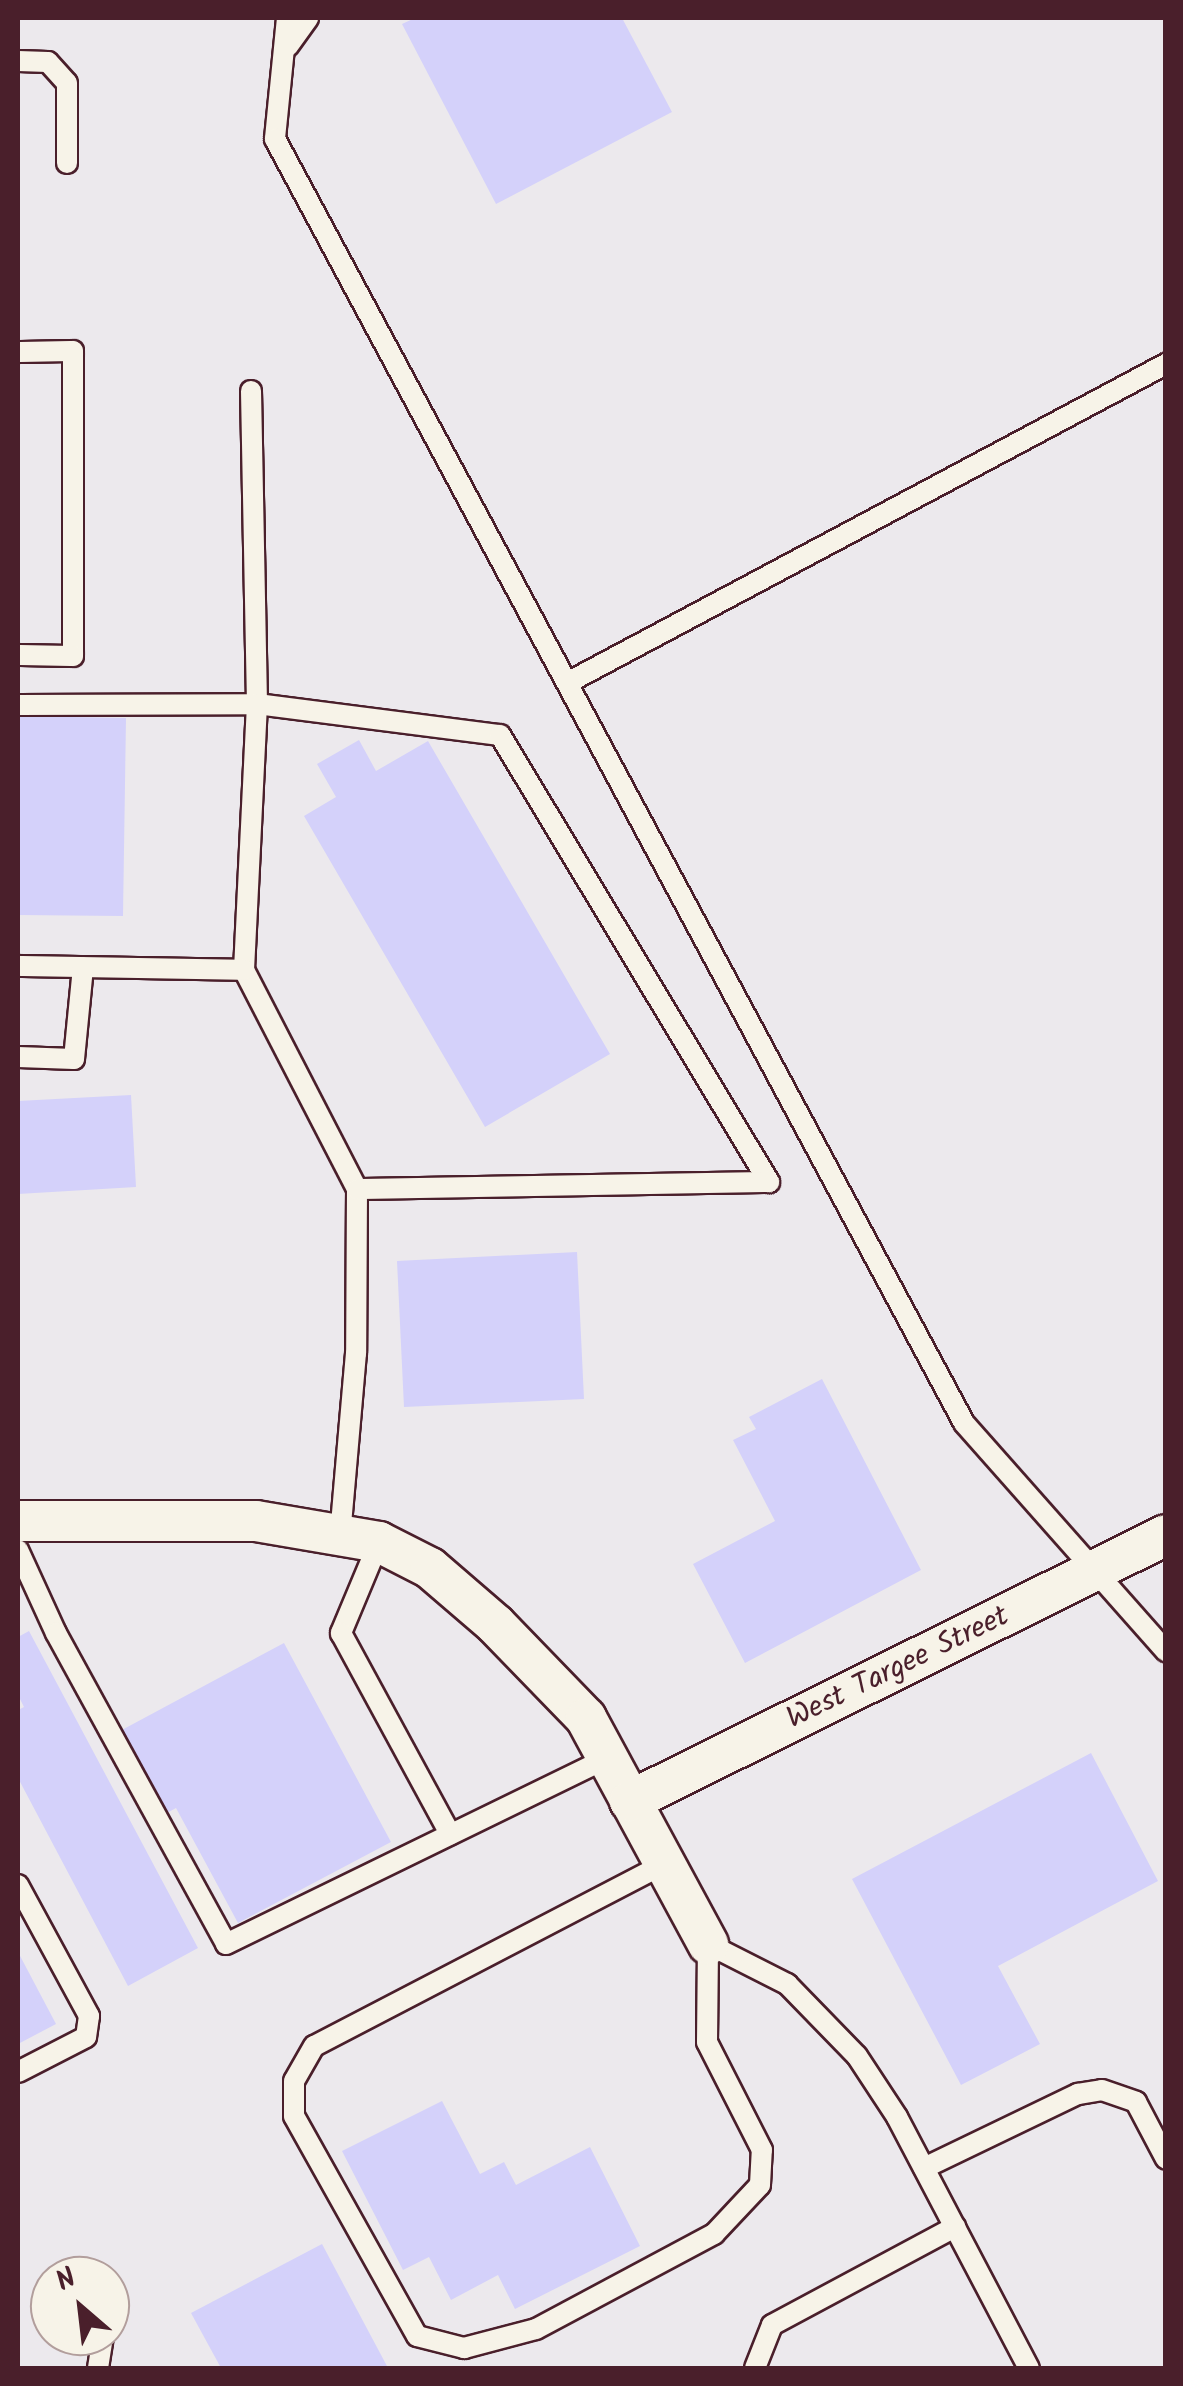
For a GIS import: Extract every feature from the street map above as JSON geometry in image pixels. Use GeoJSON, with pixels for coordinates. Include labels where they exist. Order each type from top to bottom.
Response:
{"type":"FeatureCollection","features":[{"type":"Feature","properties":{"kind":"street"},"geometry":{"type":"LineString","coordinates":[[18,1521],[256,1521],[360,1538],[430,1568],[496,1624],[586,1718],[708,1944]]}},
{"type":"Feature","properties":{"kind":"street","name":"West Targee Street"},"geometry":{"type":"LineString","coordinates":[[630,1800],[1166,1536]]}},
{"type":"Feature","properties":{"kind":"lane"},"geometry":{"type":"LineString","coordinates":[[288,18],[276,139],[964,1424],[1166,1650]]}},
{"type":"Feature","properties":{"kind":"lane"},"geometry":{"type":"LineString","coordinates":[[287,47],[308,18]]}},
{"type":"Feature","properties":{"kind":"lane"},"geometry":{"type":"LineString","coordinates":[[18,60],[48,62],[67,83],[67,164]]}},
{"type":"Feature","properties":{"kind":"lane"},"geometry":{"type":"LineString","coordinates":[[18,352],[73,351],[74,656],[18,655]]}},
{"type":"Feature","properties":{"kind":"lane"},"geometry":{"type":"LineString","coordinates":[[567,684],[1166,364]]}},
{"type":"Feature","properties":{"kind":"lane"},"geometry":{"type":"LineString","coordinates":[[251,391],[257,704],[244,970],[358,1189],[360,1538],[340,1634],[450,1834]]}},
{"type":"Feature","properties":{"kind":"lane"},"geometry":{"type":"LineString","coordinates":[[18,705],[257,704],[500,735],[769,1182],[358,1189]]}},
{"type":"Feature","properties":{"kind":"lane"},"geometry":{"type":"LineString","coordinates":[[18,966],[244,970]]}},
{"type":"Feature","properties":{"kind":"lane"},"geometry":{"type":"LineString","coordinates":[[18,1056],[74,1059],[83,967]]}},
{"type":"Feature","properties":{"kind":"lane"},"geometry":{"type":"LineString","coordinates":[[18,1550],[56,1632],[226,1944],[607,1758]]}},
{"type":"Feature","properties":{"kind":"lane"},"geometry":{"type":"LineString","coordinates":[[664,1864],[314,2046],[294,2082],[294,2116],[417,2336],[464,2348],[536,2328],[714,2234],[760,2185],[762,2150],[708,2042],[708,1944],[787,1984],[857,2056],[924,2168],[1030,2368]]}},
{"type":"Feature","properties":{"kind":"lane"},"geometry":{"type":"LineString","coordinates":[[18,1884],[88,2016],[86,2037],[18,2072]]}},
{"type":"Feature","properties":{"kind":"lane"},"geometry":{"type":"LineString","coordinates":[[924,2168],[1078,2094],[1102,2090],[1136,2102],[1166,2159]]}},
{"type":"Feature","properties":{"kind":"lane"},"geometry":{"type":"LineString","coordinates":[[755,2368],[772,2325],[955,2227]]}},
{"type":"Feature","properties":{"kind":"shaded area"},"geometry":{"type":"Polygon","coordinates":[[[18,18],[1165,18],[1165,2368],[18,2368],[18,18]]]}},
{"type":"Feature","properties":{"kind":"building"},"geometry":{"type":"Polygon","coordinates":[[[415,18],[622,18],[672,112],[496,204],[402,24],[415,18]]]}},
{"type":"Feature","properties":{"kind":"building"},"geometry":{"type":"Polygon","coordinates":[[[18,716],[126,718],[123,916],[18,915],[18,716]]]}},
{"type":"Feature","properties":{"kind":"building"},"geometry":{"type":"Polygon","coordinates":[[[359,740],[376,771],[428,741],[610,1054],[485,1127],[304,816],[336,797],[317,764],[359,740]]]}},
{"type":"Feature","properties":{"kind":"building"},"geometry":{"type":"Polygon","coordinates":[[[131,1095],[136,1187],[18,1194],[18,1101],[131,1095]]]}},
{"type":"Feature","properties":{"kind":"building"},"geometry":{"type":"Polygon","coordinates":[[[577,1252],[584,1399],[404,1407],[397,1261],[577,1252]]]}},
{"type":"Feature","properties":{"kind":"building"},"geometry":{"type":"Polygon","coordinates":[[[822,1379],[921,1570],[745,1663],[693,1564],[775,1521],[733,1440],[756,1429],[749,1417],[822,1379]]]}},
{"type":"Feature","properties":{"kind":"building"},"geometry":{"type":"Polygon","coordinates":[[[29,1631],[198,1948],[128,1986],[18,1778],[18,1710],[24,1707],[18,1695],[18,1637],[29,1631]]]}},
{"type":"Feature","properties":{"kind":"building"},"geometry":{"type":"Polygon","coordinates":[[[284,1643],[391,1842],[238,1923],[176,1808],[165,1814],[120,1731],[284,1643]]]}},
{"type":"Feature","properties":{"kind":"building"},"geometry":{"type":"Polygon","coordinates":[[[1091,1753],[1158,1881],[998,1966],[1040,2044],[961,2085],[852,1879],[1091,1753]]]}},
{"type":"Feature","properties":{"kind":"building"},"geometry":{"type":"Polygon","coordinates":[[[18,1952],[56,2024],[18,2044],[18,1952]]]}},
{"type":"Feature","properties":{"kind":"building"},"geometry":{"type":"Polygon","coordinates":[[[442,2101],[480,2174],[504,2162],[516,2185],[590,2147],[640,2246],[515,2309],[498,2275],[451,2300],[429,2257],[403,2270],[342,2151],[442,2101]]]}},
{"type":"Feature","properties":{"kind":"building"},"geometry":{"type":"Polygon","coordinates":[[[322,2244],[388,2368],[221,2368],[191,2313],[322,2244]]]}}]}
